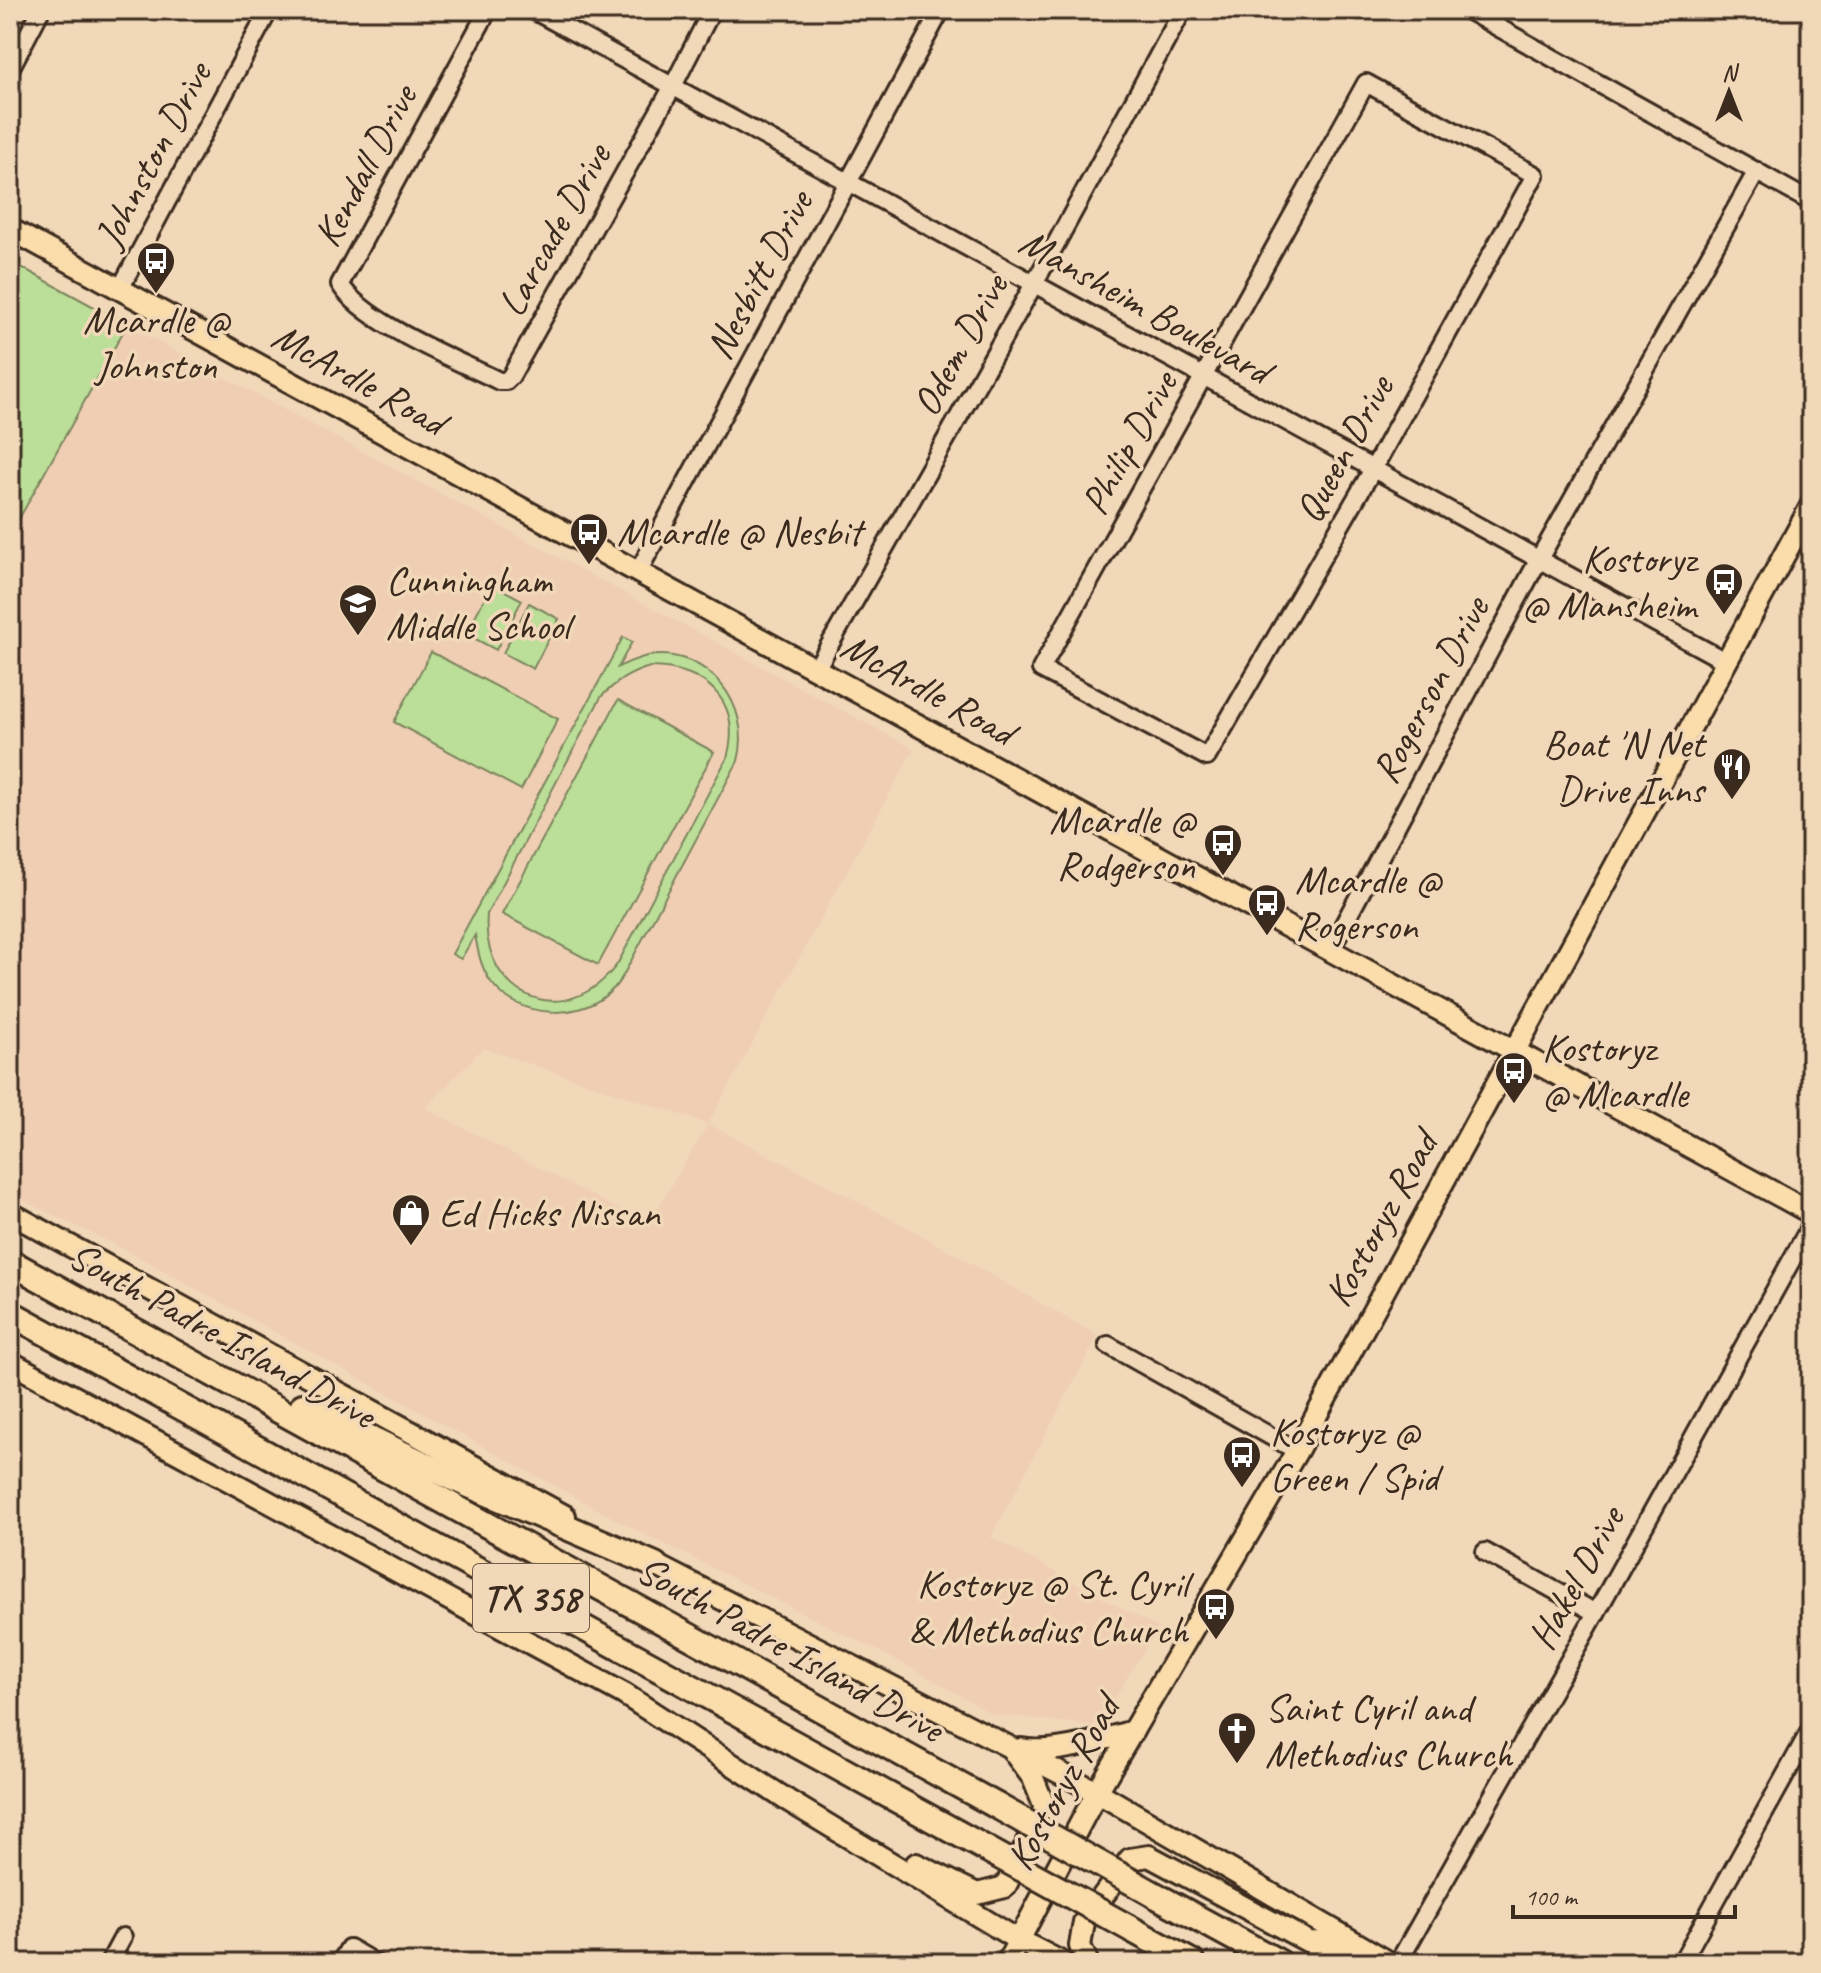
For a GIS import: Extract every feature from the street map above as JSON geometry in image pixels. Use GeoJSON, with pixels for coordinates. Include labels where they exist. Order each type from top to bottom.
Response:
{"type":"FeatureCollection","features":[{"type":"Feature","properties":{"kind":"highway","name":"South Padre Island Drive"},"geometry":{"type":"LineString","coordinates":[[10,1262],[1280,1963]]}},
{"type":"Feature","properties":{"kind":"highway"},"geometry":{"type":"LineString","coordinates":[[69,1294],[455,1479],[655,1565]]}},
{"type":"Feature","properties":{"kind":"highway","name":"South Padre Island Drive"},"geometry":{"type":"LineString","coordinates":[[10,1313],[1193,1963]]}},
{"type":"Feature","properties":{"kind":"main road","name":"McArdle Road"},"geometry":{"type":"LineString","coordinates":[[10,229],[1811,1213]]}},
{"type":"Feature","properties":{"kind":"main road","name":"Kostoryz Road"},"geometry":{"type":"LineString","coordinates":[[1007,1963],[1097,1792],[1297,1451],[1811,506]]}},
{"type":"Feature","properties":{"kind":"main road"},"geometry":{"type":"LineString","coordinates":[[10,1213],[655,1565],[1097,1792],[1390,1963]]}},
{"type":"Feature","properties":{"kind":"main road"},"geometry":{"type":"LineString","coordinates":[[10,1362],[624,1694],[787,1800],[1018,1940],[1063,1963]]}},
{"type":"Feature","properties":{"kind":"main road"},"geometry":{"type":"LineString","coordinates":[[1009,1747],[1033,1751],[1102,1740],[1133,1731]]}},
{"type":"Feature","properties":{"kind":"main road"},"geometry":{"type":"LineString","coordinates":[[787,1800],[977,1894],[1005,1887],[1045,1808],[1033,1778],[1009,1747]]}},
{"type":"Feature","properties":{"kind":"main road"},"geometry":{"type":"LineString","coordinates":[[1088,1963],[1080,1946],[1084,1922],[1130,1859],[1149,1856],[1309,1942],[1355,1943]]}},
{"type":"Feature","properties":{"kind":"street"},"geometry":{"type":"LineString","coordinates":[[10,69],[41,10]]}},
{"type":"Feature","properties":{"kind":"street","name":"Johnston Drive"},"geometry":{"type":"LineString","coordinates":[[120,289],[269,10]]}},
{"type":"Feature","properties":{"kind":"street","name":"Kendall Drive"},"geometry":{"type":"LineString","coordinates":[[402,333],[348,298],[340,284],[488,10]]}},
{"type":"Feature","properties":{"kind":"street","name":"Mansheim Boulevard"},"geometry":{"type":"LineString","coordinates":[[533,10],[1725,661]]}},
{"type":"Feature","properties":{"kind":"street","name":"Larcade Drive"},"geometry":{"type":"LineString","coordinates":[[402,333],[499,381],[506,381],[511,376],[712,10]]}},
{"type":"Feature","properties":{"kind":"street","name":"Nesbitt Drive"},"geometry":{"type":"LineString","coordinates":[[638,572],[941,10]]}},
{"type":"Feature","properties":{"kind":"street","name":"Odem Drive"},"geometry":{"type":"LineString","coordinates":[[816,669],[1034,284],[1183,10]]}},
{"type":"Feature","properties":{"kind":"street"},"geometry":{"type":"LineString","coordinates":[[1467,10],[1811,202]]}},
{"type":"Feature","properties":{"kind":"street","name":"Philip Drive"},"geometry":{"type":"LineString","coordinates":[[1124,713],[1041,669],[1366,83],[1450,130]]}},
{"type":"Feature","properties":{"kind":"street","name":"Queen Drive"},"geometry":{"type":"LineString","coordinates":[[1124,713],[1207,757],[1373,469],[1535,175],[1450,130]]}},
{"type":"Feature","properties":{"kind":"street","name":"Rogerson Drive"},"geometry":{"type":"LineString","coordinates":[[1330,950],[1539,559],[1757,171]]}},
{"type":"Feature","properties":{"kind":"street","name":"Hakel Drive"},"geometry":{"type":"LineString","coordinates":[[1398,1963],[1811,1225]]}},
{"type":"Feature","properties":{"kind":"street"},"geometry":{"type":"LineString","coordinates":[[1108,1345],[1297,1451]]}},
{"type":"Feature","properties":{"kind":"street"},"geometry":{"type":"LineString","coordinates":[[1485,1552],[1596,1613]]}},
{"type":"Feature","properties":{"kind":"street"},"geometry":{"type":"LineString","coordinates":[[1681,1963],[1811,1729]]}},
{"type":"Feature","properties":{"kind":"street"},"geometry":{"type":"LineString","coordinates":[[109,1963],[123,1937]]}},
{"type":"Feature","properties":{"kind":"street"},"geometry":{"type":"LineString","coordinates":[[344,1956],[375,1963]]}},
{"type":"Feature","properties":{"kind":"shaded area"},"geometry":{"type":"Polygon","coordinates":[[[127,325],[914,749],[708,1124],[907,1227],[1098,1336],[991,1537],[1158,1628],[1097,1726],[992,1714],[914,1669],[615,1519],[126,1250],[10,1194],[10,535],[127,325]],[[483,1048],[425,1108],[648,1225],[708,1124],[483,1048]]]}},
{"type":"Feature","properties":{"kind":"green space"},"geometry":{"type":"Polygon","coordinates":[[[10,261],[127,325],[10,535],[10,261]]]}},
{"type":"Feature","properties":{"kind":"green space"},"geometry":{"type":"Polygon","coordinates":[[[492,584],[522,600],[496,650],[466,634],[492,584]]]}},
{"type":"Feature","properties":{"kind":"green space"},"geometry":{"type":"Polygon","coordinates":[[[529,603],[559,619],[533,669],[503,653],[529,603]]]}},
{"type":"Feature","properties":{"kind":"green space"},"geometry":{"type":"Polygon","coordinates":[[[623,637],[632,642],[618,667],[648,656],[670,656],[689,661],[721,684],[739,720],[741,740],[738,761],[624,974],[614,987],[600,1000],[585,1007],[550,1012],[533,1009],[503,994],[491,982],[482,965],[475,935],[461,959],[452,954],[623,637]],[[650,667],[636,672],[601,697],[487,914],[489,943],[497,967],[512,985],[531,997],[553,1001],[575,997],[598,984],[618,963],[727,758],[731,738],[724,704],[703,681],[670,669],[650,667]]]}},
{"type":"Feature","properties":{"kind":"green space"},"geometry":{"type":"Polygon","coordinates":[[[431,652],[558,719],[521,790],[394,722],[431,652]]]}},
{"type":"Feature","properties":{"kind":"green space"},"geometry":{"type":"Polygon","coordinates":[[[618,700],[714,752],[598,965],[502,914],[618,700]]]}},
{"type":"Feature","properties":{"kind":"place","name":"Mcardle @ Johnston"},"geometry":{"type":"Point","coordinates":[156,295]}},
{"type":"Feature","properties":{"kind":"place","name":"Mcardle @ Nesbit"},"geometry":{"type":"Point","coordinates":[589,566]}},
{"type":"Feature","properties":{"kind":"place","name":"Kostoryz @ Mansheim"},"geometry":{"type":"Point","coordinates":[1724,616]}},
{"type":"Feature","properties":{"kind":"place","name":"Cunningham Middle School"},"geometry":{"type":"Point","coordinates":[358,637]}},
{"type":"Feature","properties":{"kind":"place","name":"Boat 'N Net Drive Inns"},"geometry":{"type":"Point","coordinates":[1732,801]}},
{"type":"Feature","properties":{"kind":"place","name":"Mcardle @ Rodgerson"},"geometry":{"type":"Point","coordinates":[1223,877]}},
{"type":"Feature","properties":{"kind":"place","name":"Mcardle @ Rogerson"},"geometry":{"type":"Point","coordinates":[1267,937]}},
{"type":"Feature","properties":{"kind":"place","name":"Kostoryz @ Mcardle"},"geometry":{"type":"Point","coordinates":[1514,1105]}},
{"type":"Feature","properties":{"kind":"place","name":"Ed Hicks Nissan"},"geometry":{"type":"Point","coordinates":[411,1247]}},
{"type":"Feature","properties":{"kind":"place","name":"Kostoryz @ Green / Spid"},"geometry":{"type":"Point","coordinates":[1242,1489]}},
{"type":"Feature","properties":{"kind":"place","name":"Kostoryz @ St. Cyril & Methodius Church"},"geometry":{"type":"Point","coordinates":[1216,1641]}},
{"type":"Feature","properties":{"kind":"place","name":"Saint Cyril and Methodius Church"},"geometry":{"type":"Point","coordinates":[1237,1765]}}]}
